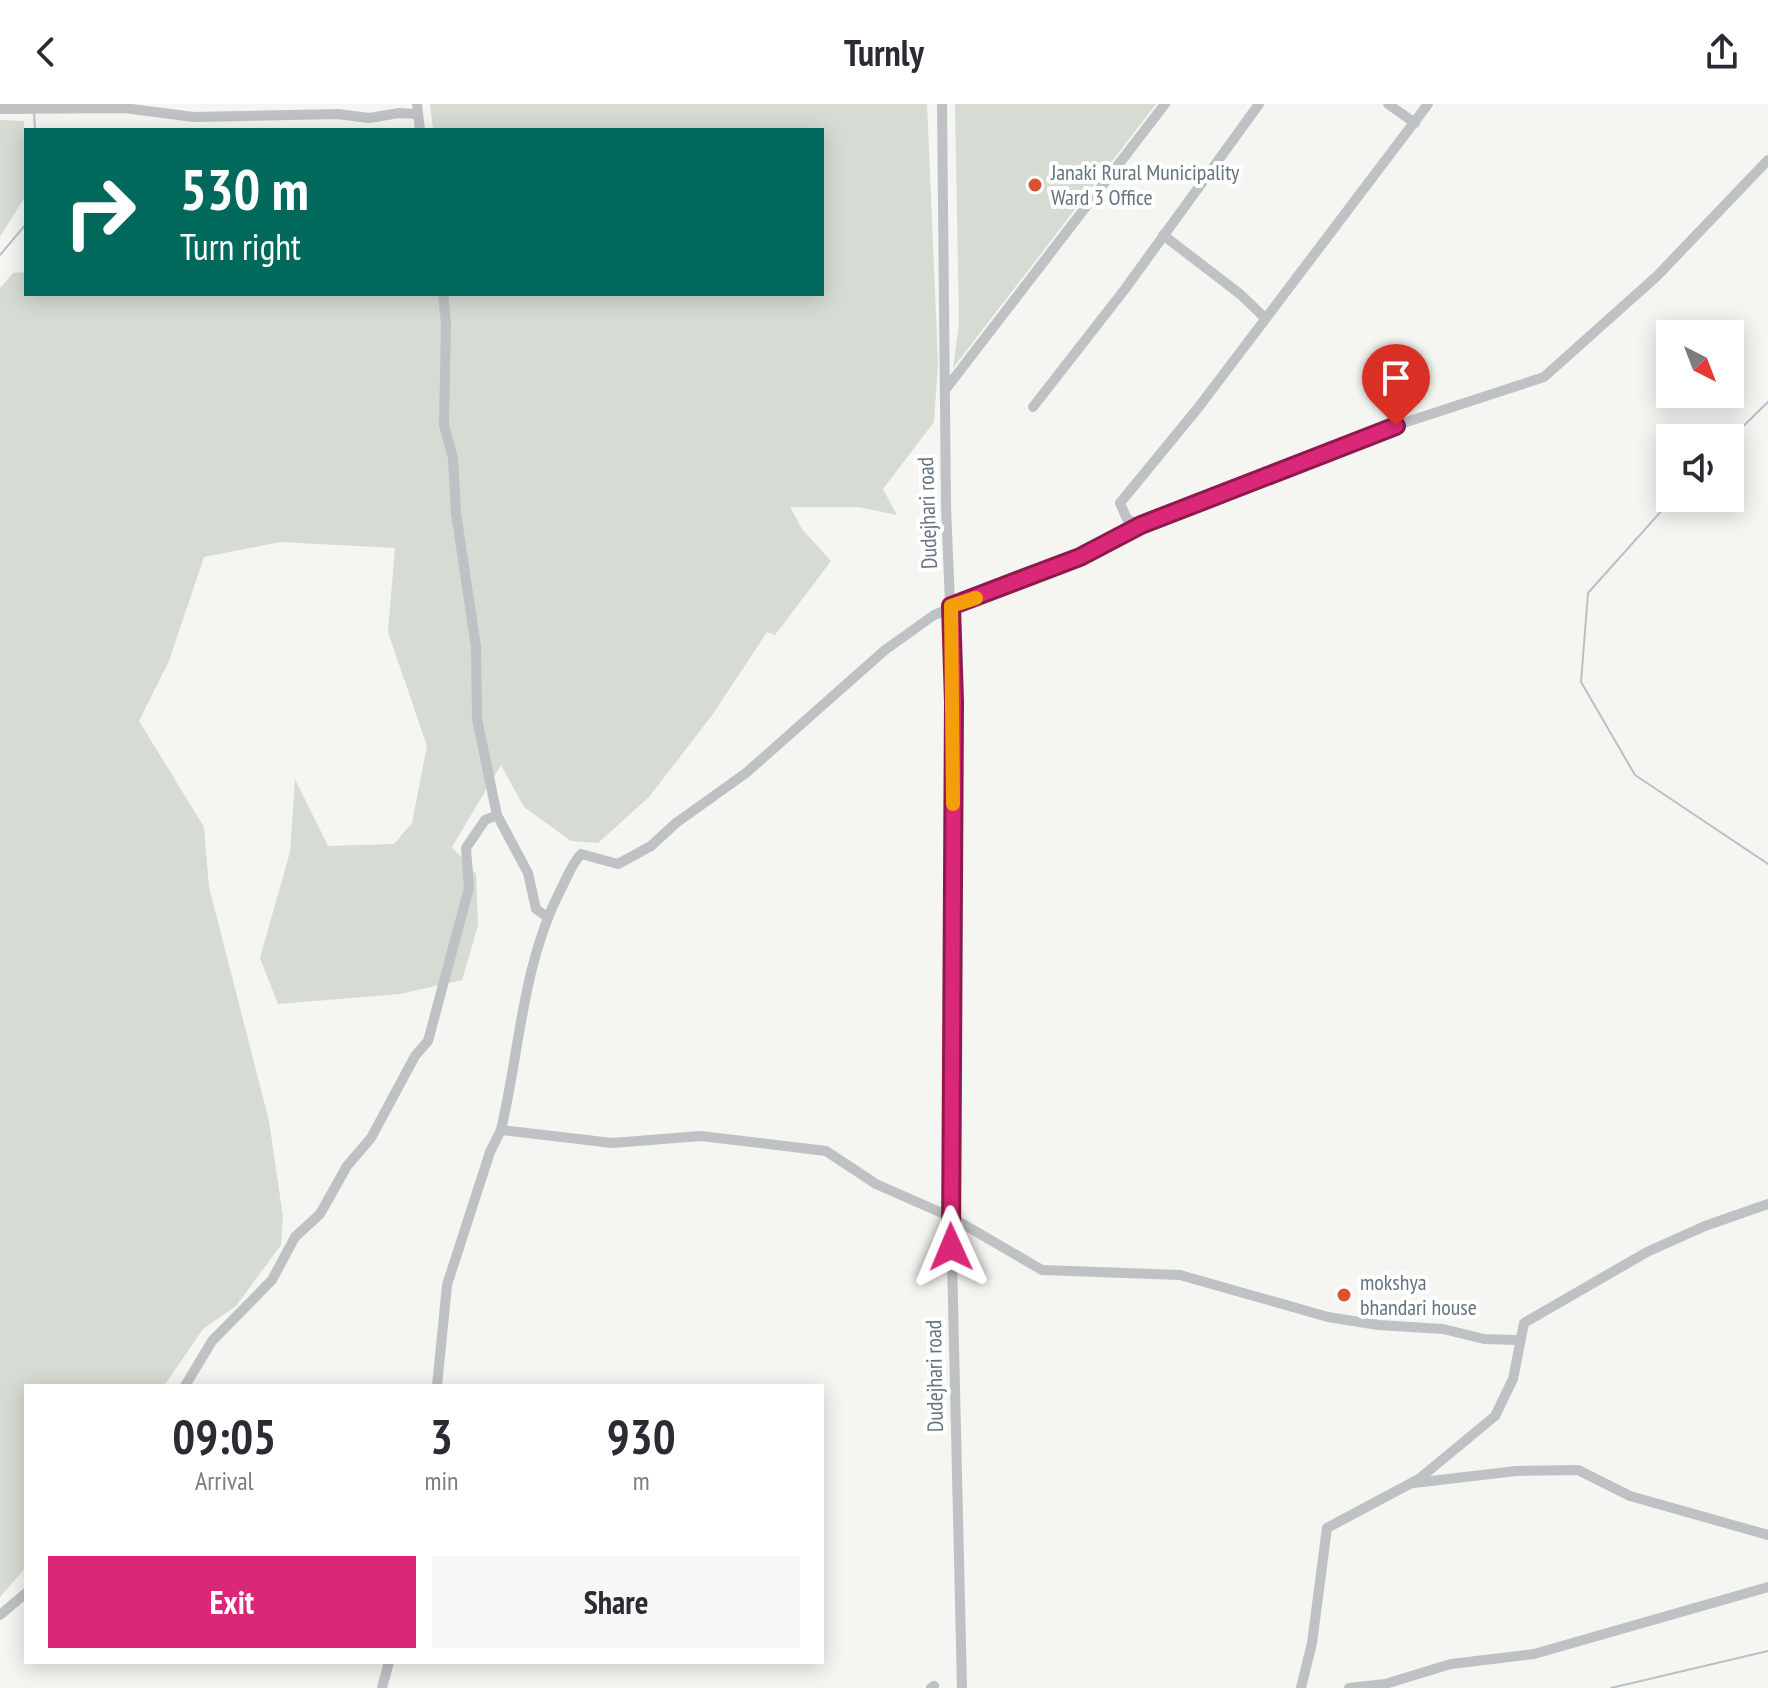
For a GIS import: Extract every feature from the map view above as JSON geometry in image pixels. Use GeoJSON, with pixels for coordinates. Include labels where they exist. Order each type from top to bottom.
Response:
{"type":"FeatureCollection","features":[{"type":"Feature","properties":{"kind":"street","name":"Dudejhari road"},"geometry":{"type":"LineString","coordinates":[[942,104],[945,390],[954,702],[951,1217],[962,1688]]}},
{"type":"Feature","properties":{"kind":"street"},"geometry":{"type":"LineString","coordinates":[[945,390],[1165,104]]}},
{"type":"Feature","properties":{"kind":"street"},"geometry":{"type":"LineString","coordinates":[[1033,407],[1259,104]]}},
{"type":"Feature","properties":{"kind":"street"},"geometry":{"type":"LineString","coordinates":[[1388,104],[1415,123]]}},
{"type":"Feature","properties":{"kind":"street"},"geometry":{"type":"LineString","coordinates":[[1141,525],[1127,519],[1120,503],[1198,408],[1428,104]]}},
{"type":"Feature","properties":{"kind":"street"},"geometry":{"type":"LineString","coordinates":[[0,109],[74,106],[124,108],[194,117],[338,114],[369,118],[417,109]]}},
{"type":"Feature","properties":{"kind":"street"},"geometry":{"type":"LineString","coordinates":[[437,1384],[447,1285],[501,1130],[522,1006],[546,916],[581,854],[618,864],[651,846],[676,823],[746,773],[885,650],[951,606],[1091,552],[1141,525],[1376,432],[1544,377],[1657,276],[1768,160]]}},
{"type":"Feature","properties":{"kind":"street"},"geometry":{"type":"LineString","coordinates":[[1163,235],[1240,294],[1265,318]]}},
{"type":"Feature","properties":{"kind":"street"},"geometry":{"type":"LineString","coordinates":[[443,296],[446,323],[444,425],[453,458],[456,513],[473,620],[477,719],[497,815],[528,873],[536,909],[546,916]]}},
{"type":"Feature","properties":{"kind":"street"},"geometry":{"type":"LineString","coordinates":[[186,1384],[212,1341],[272,1280],[295,1237],[320,1214],[347,1166],[371,1138],[415,1056],[428,1041],[469,888],[466,848],[485,820],[497,815]]}},
{"type":"Feature","properties":{"kind":"street"},"geometry":{"type":"LineString","coordinates":[[501,1130],[612,1143],[701,1136],[813,1148],[826,1151],[876,1184],[951,1217],[1042,1270],[1180,1275],[1328,1317],[1378,1325],[1443,1329],[1484,1339],[1518,1340]]}},
{"type":"Feature","properties":{"kind":"street"},"geometry":{"type":"LineString","coordinates":[[1301,1688],[1312,1643],[1327,1528],[1417,1480],[1495,1416],[1513,1379],[1518,1340],[1524,1323],[1592,1282],[1705,1226],[1768,1204]]}},
{"type":"Feature","properties":{"kind":"street"},"geometry":{"type":"LineString","coordinates":[[1417,1480],[1414,1483],[1426,1484],[1516,1471],[1578,1470],[1630,1496],[1768,1535]]}},
{"type":"Feature","properties":{"kind":"street"},"geometry":{"type":"LineString","coordinates":[[1349,1688],[1385,1684],[1451,1664],[1534,1654],[1768,1587]]}},
{"type":"Feature","properties":{"kind":"street"},"geometry":{"type":"LineString","coordinates":[[0,1615],[24,1595]]}},
{"type":"Feature","properties":{"kind":"street"},"geometry":{"type":"LineString","coordinates":[[382,1688],[388,1664]]}},
{"type":"Feature","properties":{"kind":"shaded area"},"geometry":{"type":"Polygon","coordinates":[[[430,104],[927,104],[938,362],[934,422],[883,489],[897,515],[858,507],[790,507],[802,529],[831,561],[775,635],[767,632],[713,714],[649,797],[598,843],[571,841],[524,807],[501,765],[452,847],[476,874],[478,925],[462,980],[400,994],[278,1004],[260,958],[290,852],[295,779],[328,846],[394,844],[412,823],[427,746],[388,632],[395,548],[281,542],[204,557],[169,661],[139,721],[204,827],[209,887],[269,1121],[283,1217],[281,1245],[236,1306],[203,1329],[165,1384],[24,1384],[24,1569],[0,1597],[0,288],[13,273],[24,272],[24,296],[824,296],[824,128],[433,128],[430,104]]]}},
{"type":"Feature","properties":{"kind":"shaded area"},"geometry":{"type":"Polygon","coordinates":[[[955,104],[1156,104],[953,368],[959,323],[955,104]]]}},
{"type":"Feature","properties":{"kind":"shaded area"},"geometry":{"type":"Polygon","coordinates":[[[0,120],[24,121],[24,198],[0,237],[0,120]]]}},
{"type":"Feature","properties":{"kind":"waterway"},"geometry":{"type":"LineString","coordinates":[[34,112],[35,128]]}},
{"type":"Feature","properties":{"kind":"waterway"},"geometry":{"type":"LineString","coordinates":[[0,255],[24,226]]}},
{"type":"Feature","properties":{"kind":"waterway"},"geometry":{"type":"LineString","coordinates":[[1744,425],[1768,402]]}},
{"type":"Feature","properties":{"kind":"waterway"},"geometry":{"type":"LineString","coordinates":[[1660,512],[1588,593],[1581,682],[1635,775],[1768,864]]}},
{"type":"Feature","properties":{"kind":"waterway"},"geometry":{"type":"LineString","coordinates":[[1611,1688],[1768,1651]]}},
{"type":"Feature","properties":{"kind":"slow traffic"},"geometry":{"type":"LineString","coordinates":[[953,804],[951,606],[976,598]]}},
{"type":"Feature","properties":{"kind":"place","name":"Janaki Rural Municipality Ward 3 Office"},"geometry":{"type":"Point","coordinates":[1035,185]}},
{"type":"Feature","properties":{"kind":"place","name":"mokshya bhandari house"},"geometry":{"type":"Point","coordinates":[1344,1295]}},
{"type":"Feature","properties":{"kind":"route"},"geometry":{"type":"LineString","coordinates":[[951,1247],[954,702],[951,606],[1003,589],[1080,557],[1114,542],[1141,525],[1396,426]]}}]}
